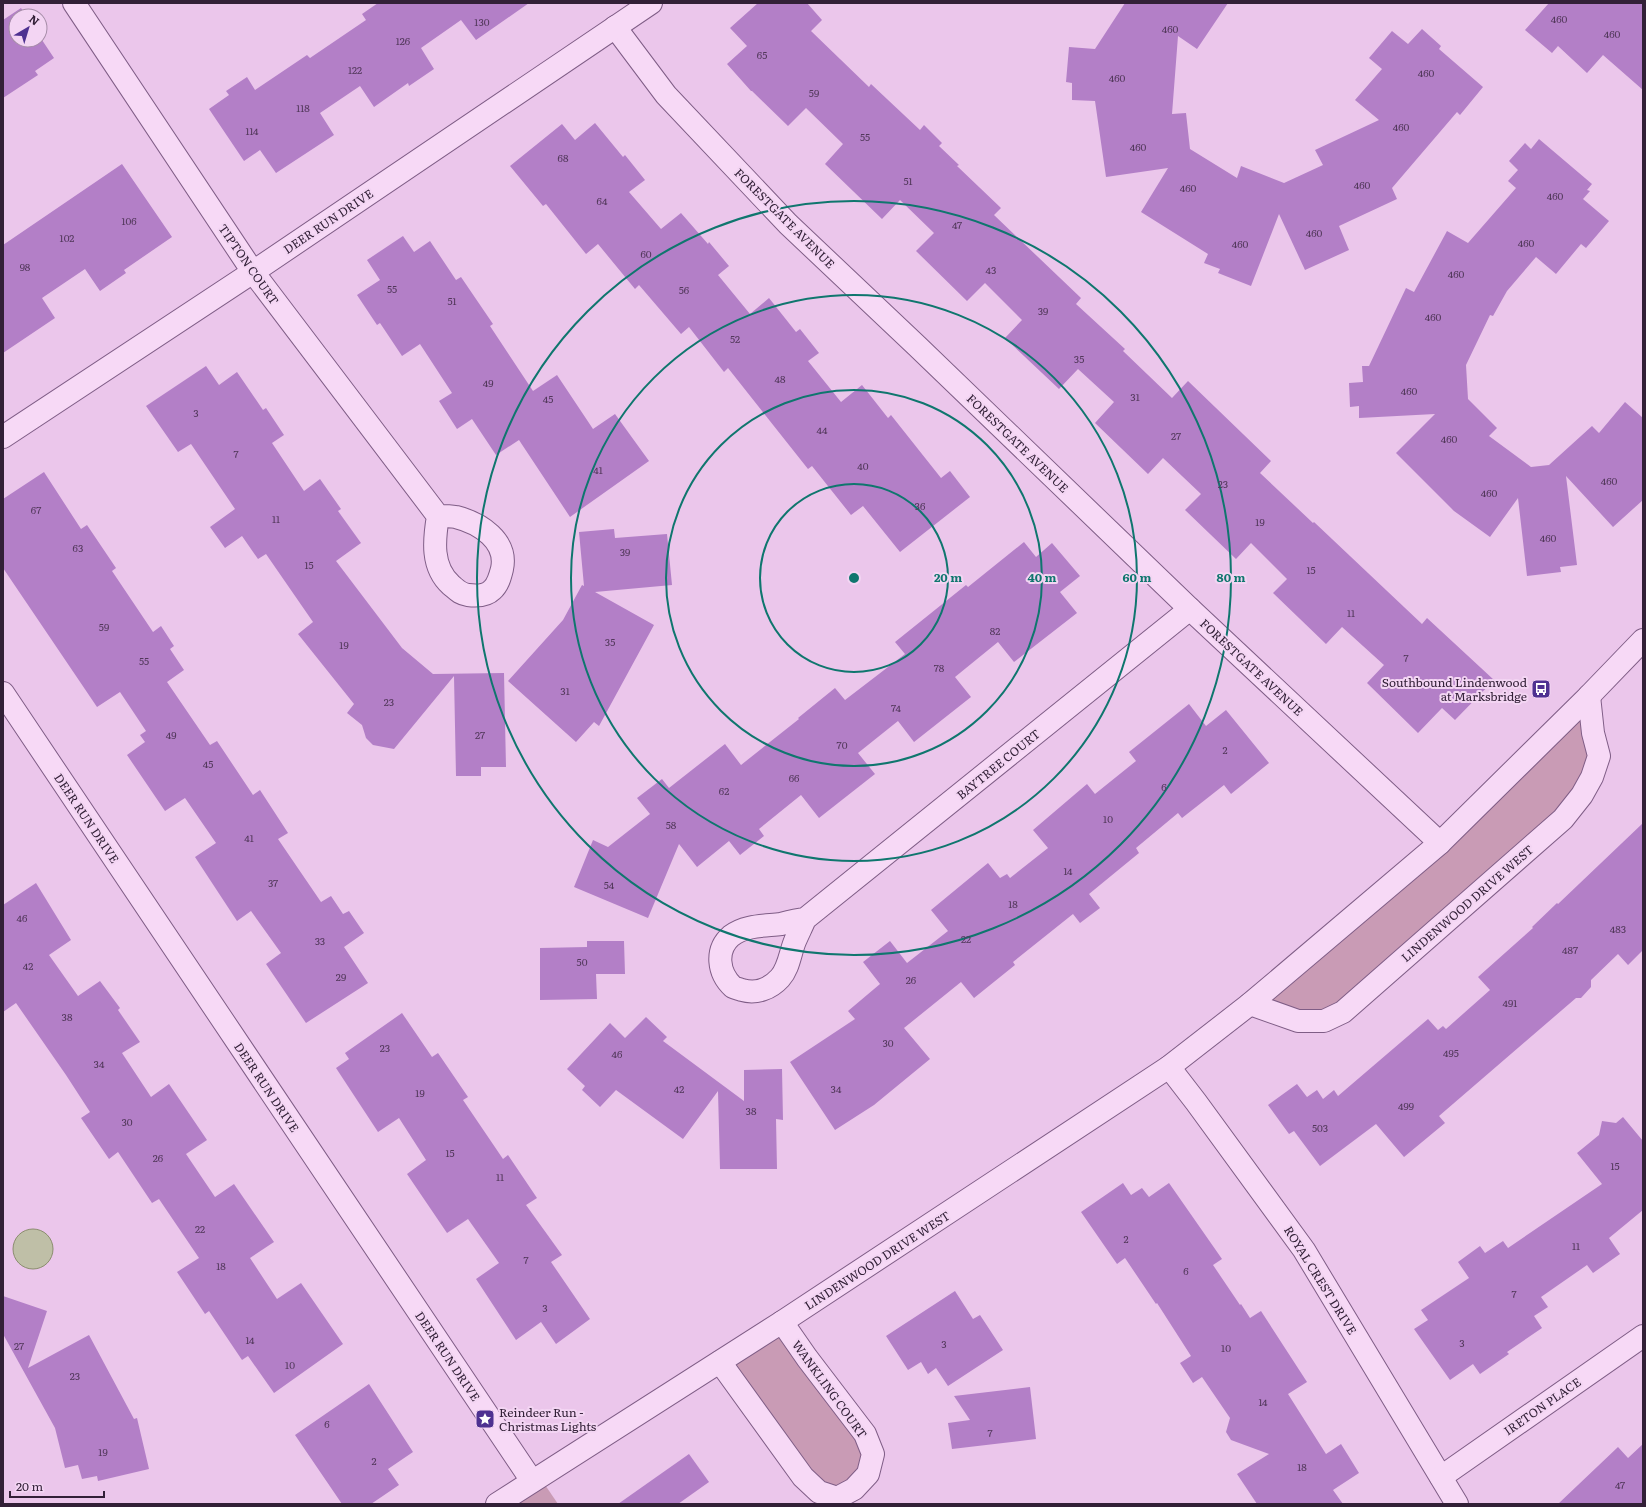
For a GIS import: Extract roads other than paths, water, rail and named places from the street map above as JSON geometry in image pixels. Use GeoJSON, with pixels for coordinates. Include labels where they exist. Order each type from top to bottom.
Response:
{"type":"FeatureCollection","features":[{"type":"Feature","properties":{"kind":"street","name":"TIPTON COURT"},"geometry":{"type":"LineString","coordinates":[[74,3],[253,272],[438,516]]}},
{"type":"Feature","properties":{"kind":"street","name":"DEER RUN DRIVE"},"geometry":{"type":"LineString","coordinates":[[3,437],[253,272],[651,3]]}},
{"type":"Feature","properties":{"kind":"street","name":"FORESTGATE AVENUE"},"geometry":{"type":"LineString","coordinates":[[615,27],[666,95],[788,224],[918,346],[1190,609],[1440,843]]}},
{"type":"Feature","properties":{"kind":"street","name":"BAYTREE COURT"},"geometry":{"type":"LineString","coordinates":[[805,919],[1190,609]]}},
{"type":"Feature","properties":{"kind":"street","name":"LINDENWOOD DRIVE WEST"},"geometry":{"type":"LineString","coordinates":[[497,1504],[782,1322],[1169,1067],[1250,1004],[1440,843],[1589,696],[1643,640]]}},
{"type":"Feature","properties":{"kind":"street","name":"DEER RUN DRIVE"},"geometry":{"type":"LineString","coordinates":[[3,692],[532,1481]]}},
{"type":"Feature","properties":{"kind":"street","name":"LINDENWOOD DRIVE WEST"},"geometry":{"type":"LineString","coordinates":[[1250,1004],[1298,1021],[1324,1021],[1343,1012],[1563,818],[1582,795],[1592,777],[1599,756],[1593,733],[1589,696]]}},
{"type":"Feature","properties":{"kind":"street","name":"ROYAL CREST DRIVE"},"geometry":{"type":"LineString","coordinates":[[1169,1067],[1304,1250],[1457,1504]]}},
{"type":"Feature","properties":{"kind":"street","name":"WANKLING COURT"},"geometry":{"type":"LineString","coordinates":[[720,1362],[803,1477],[813,1487],[819,1492],[838,1498],[854,1489],[868,1474],[873,1454],[865,1434],[807,1358],[782,1322]]}},
{"type":"Feature","properties":{"kind":"street","name":"IRETON PLACE"},"geometry":{"type":"LineString","coordinates":[[1441,1477],[1643,1336]]}},
{"type":"Feature","properties":{"kind":"place","name":"Southbound Lindenwood at Marksbridge"},"geometry":{"type":"Point","coordinates":[1541,689]}},
{"type":"Feature","properties":{"kind":"place","name":"Reindeer Run - Christmas Lights"},"geometry":{"type":"Point","coordinates":[485,1419]}}]}
